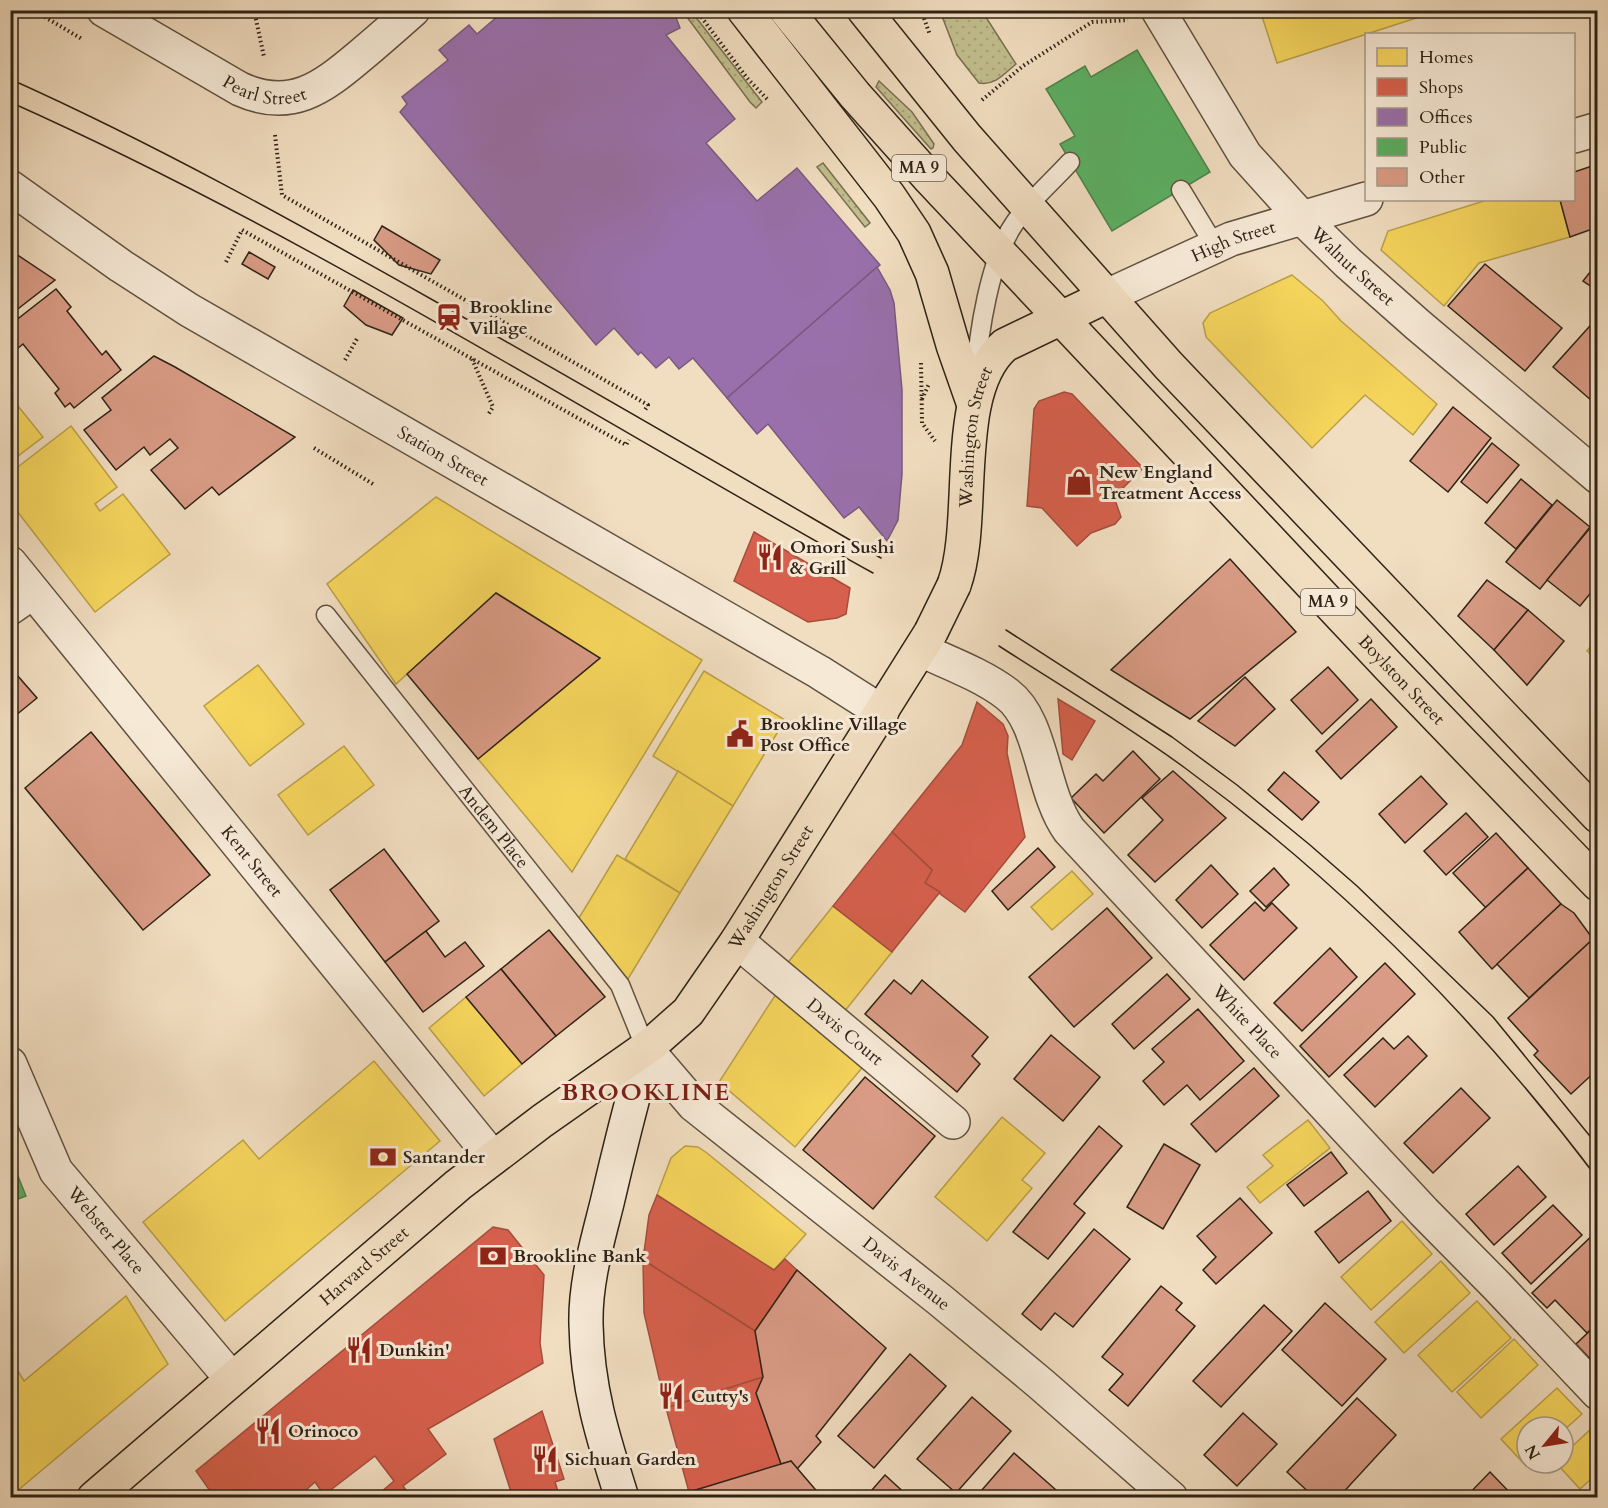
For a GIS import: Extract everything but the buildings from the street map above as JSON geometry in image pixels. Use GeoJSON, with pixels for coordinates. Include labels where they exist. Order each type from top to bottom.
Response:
{"type":"FeatureCollection","features":[{"type":"Feature","properties":{"kind":"main road"},"geometry":{"type":"LineString","coordinates":[[744,10],[889,196],[918,240],[932,273],[953,345],[974,405]]}},
{"type":"Feature","properties":{"kind":"main road","name":"MA 9"},"geometry":{"type":"LineString","coordinates":[[786,10],[878,122],[1061,318]]}},
{"type":"Feature","properties":{"kind":"main road","name":"MA 9"},"geometry":{"type":"LineString","coordinates":[[864,10],[951,118],[1169,366],[1598,816]]}},
{"type":"Feature","properties":{"kind":"main road","name":"Washington Street"},"geometry":{"type":"LineString","coordinates":[[646,1048],[688,1012],[737,941],[926,641],[954,585],[960,561],[974,405],[982,378],[995,354],[1016,339],[1107,296]]}},
{"type":"Feature","properties":{"kind":"main road","name":"Boylston Street"},"geometry":{"type":"LineString","coordinates":[[1061,318],[1407,686],[1598,884]]}},
{"type":"Feature","properties":{"kind":"main road","name":"Harvard Street"},"geometry":{"type":"LineString","coordinates":[[94,1497],[458,1185],[646,1048]]}},
{"type":"Feature","properties":{"kind":"street","name":"Pearl Street"},"geometry":{"type":"LineString","coordinates":[[104,10],[240,89],[260,97],[279,98],[299,96],[325,85],[413,10]]}},
{"type":"Feature","properties":{"kind":"street","name":"Walnut Street"},"geometry":{"type":"LineString","coordinates":[[1143,15],[1245,154],[1302,218],[1348,263],[1418,325],[1598,477]]}},
{"type":"Feature","properties":{"kind":"street"},"geometry":{"type":"LineString","coordinates":[[1575,136],[1598,129]]}},
{"type":"Feature","properties":{"kind":"street","name":"Station Street"},"geometry":{"type":"LineString","coordinates":[[10,187],[189,310],[799,661],[882,712]]}},
{"type":"Feature","properties":{"kind":"street","name":"High Street"},"geometry":{"type":"LineString","coordinates":[[1107,296],[1231,239],[1365,199]]}},
{"type":"Feature","properties":{"kind":"street","name":"Kent Street"},"geometry":{"type":"LineString","coordinates":[[10,563],[22,600],[493,1158]]}},
{"type":"Feature","properties":{"kind":"street","name":"White Place"},"geometry":{"type":"LineString","coordinates":[[926,641],[1008,694],[1017,704],[1025,714],[1031,728],[1056,808],[1069,830],[1424,1212],[1598,1393]]}},
{"type":"Feature","properties":{"kind":"street","name":"Davis Court"},"geometry":{"type":"LineString","coordinates":[[737,941],[953,1122]]}},
{"type":"Feature","properties":{"kind":"street"},"geometry":{"type":"LineString","coordinates":[[622,1497],[597,1417],[590,1376],[586,1308],[590,1275],[617,1154],[646,1048]]}},
{"type":"Feature","properties":{"kind":"street","name":"Davis Avenue"},"geometry":{"type":"LineString","coordinates":[[646,1048],[694,1105],[940,1300],[1171,1497]]}},
{"type":"Feature","properties":{"kind":"street","name":"Webster Place"},"geometry":{"type":"LineString","coordinates":[[10,1064],[56,1171],[231,1378]]}},
{"type":"Feature","properties":{"kind":"lane"},"geometry":{"type":"LineString","coordinates":[[974,405],[980,328],[1000,254],[1013,224],[1071,162]]}},
{"type":"Feature","properties":{"kind":"lane"},"geometry":{"type":"LineString","coordinates":[[1181,190],[1215,246]]}},
{"type":"Feature","properties":{"kind":"lane","name":"Andem Place"},"geometry":{"type":"LineString","coordinates":[[326,615],[620,985],[646,1048]]}},
{"type":"Feature","properties":{"kind":"path"},"geometry":{"type":"LineString","coordinates":[[254,10],[264,57]]}},
{"type":"Feature","properties":{"kind":"path"},"geometry":{"type":"LineString","coordinates":[[982,100],[1023,66],[1092,22],[1143,15]]}},
{"type":"Feature","properties":{"kind":"path"},"geometry":{"type":"LineString","coordinates":[[274,135],[282,195],[648,405],[645,411]]}},
{"type":"Feature","properties":{"kind":"path"},"geometry":{"type":"LineString","coordinates":[[226,262],[242,230],[626,446],[629,440]]}},
{"type":"Feature","properties":{"kind":"path"},"geometry":{"type":"LineString","coordinates":[[344,362],[358,337]]}},
{"type":"Feature","properties":{"kind":"path"},"geometry":{"type":"LineString","coordinates":[[471,358],[493,407],[488,415]]}},
{"type":"Feature","properties":{"kind":"path"},"geometry":{"type":"LineString","coordinates":[[921,360],[922,423],[967,483]]}},
{"type":"Feature","properties":{"kind":"path"},"geometry":{"type":"LineString","coordinates":[[314,448],[373,484]]}},
{"type":"Feature","properties":{"kind":"shaded area"},"geometry":{"type":"Polygon","coordinates":[[[691,11],[762,102],[756,108],[684,13],[691,11]]]}},
{"type":"Feature","properties":{"kind":"shaded area"},"geometry":{"type":"Polygon","coordinates":[[[940,11],[982,11],[1016,64],[995,81],[979,83],[957,55],[940,11]]]}},
{"type":"Feature","properties":{"kind":"shaded area"},"geometry":{"type":"Polygon","coordinates":[[[879,81],[912,112],[934,144],[933,148],[931,149],[876,87],[879,81]]]}},
{"type":"Feature","properties":{"kind":"shaded area"},"geometry":{"type":"Polygon","coordinates":[[[823,163],[870,223],[865,227],[817,167],[823,163]]]}},
{"type":"Feature","properties":{"kind":"tram line"},"geometry":{"type":"LineString","coordinates":[[10,79],[118,130],[275,212],[544,363],[881,558]]}},
{"type":"Feature","properties":{"kind":"tram line"},"geometry":{"type":"LineString","coordinates":[[10,102],[121,154],[339,268],[873,573]]}},
{"type":"Feature","properties":{"kind":"tram line"},"geometry":{"type":"LineString","coordinates":[[1006,630],[1172,737],[1237,785],[1310,845],[1357,886],[1493,1017],[1598,1146]]}},
{"type":"Feature","properties":{"kind":"tram line"},"geometry":{"type":"LineString","coordinates":[[999,646],[1185,768],[1299,859],[1406,958],[1457,1011],[1506,1066],[1598,1179]]}},
{"type":"Feature","properties":{"kind":"place","name":"Brookline Village"},"geometry":{"type":"Point","coordinates":[449,317]}},
{"type":"Feature","properties":{"kind":"place","name":"New England Treatment Access"},"geometry":{"type":"Point","coordinates":[1079,482]}},
{"type":"Feature","properties":{"kind":"place","name":"Omori Sushi & Grill"},"geometry":{"type":"Point","coordinates":[770,557]}},
{"type":"Feature","properties":{"kind":"place","name":"Brookline Village Post Office"},"geometry":{"type":"Point","coordinates":[740,734]}},
{"type":"Feature","properties":{"kind":"place","name":"Santander"},"geometry":{"type":"Point","coordinates":[383,1157]}},
{"type":"Feature","properties":{"kind":"place","name":"Brookline Bank"},"geometry":{"type":"Point","coordinates":[493,1256]}},
{"type":"Feature","properties":{"kind":"place","name":"Dunkin'"},"geometry":{"type":"Point","coordinates":[359,1350]}},
{"type":"Feature","properties":{"kind":"place","name":"Cutty's"},"geometry":{"type":"Point","coordinates":[671,1396]}},
{"type":"Feature","properties":{"kind":"place","name":"Orinoco"},"geometry":{"type":"Point","coordinates":[268,1431]}},
{"type":"Feature","properties":{"kind":"place","name":"Sichuan Garden"},"geometry":{"type":"Point","coordinates":[545,1459]}},
{"type":"Feature","properties":{"kind":"district","name":"BROOKLINE"},"geometry":{"type":"Point","coordinates":[646,1092]}}]}
